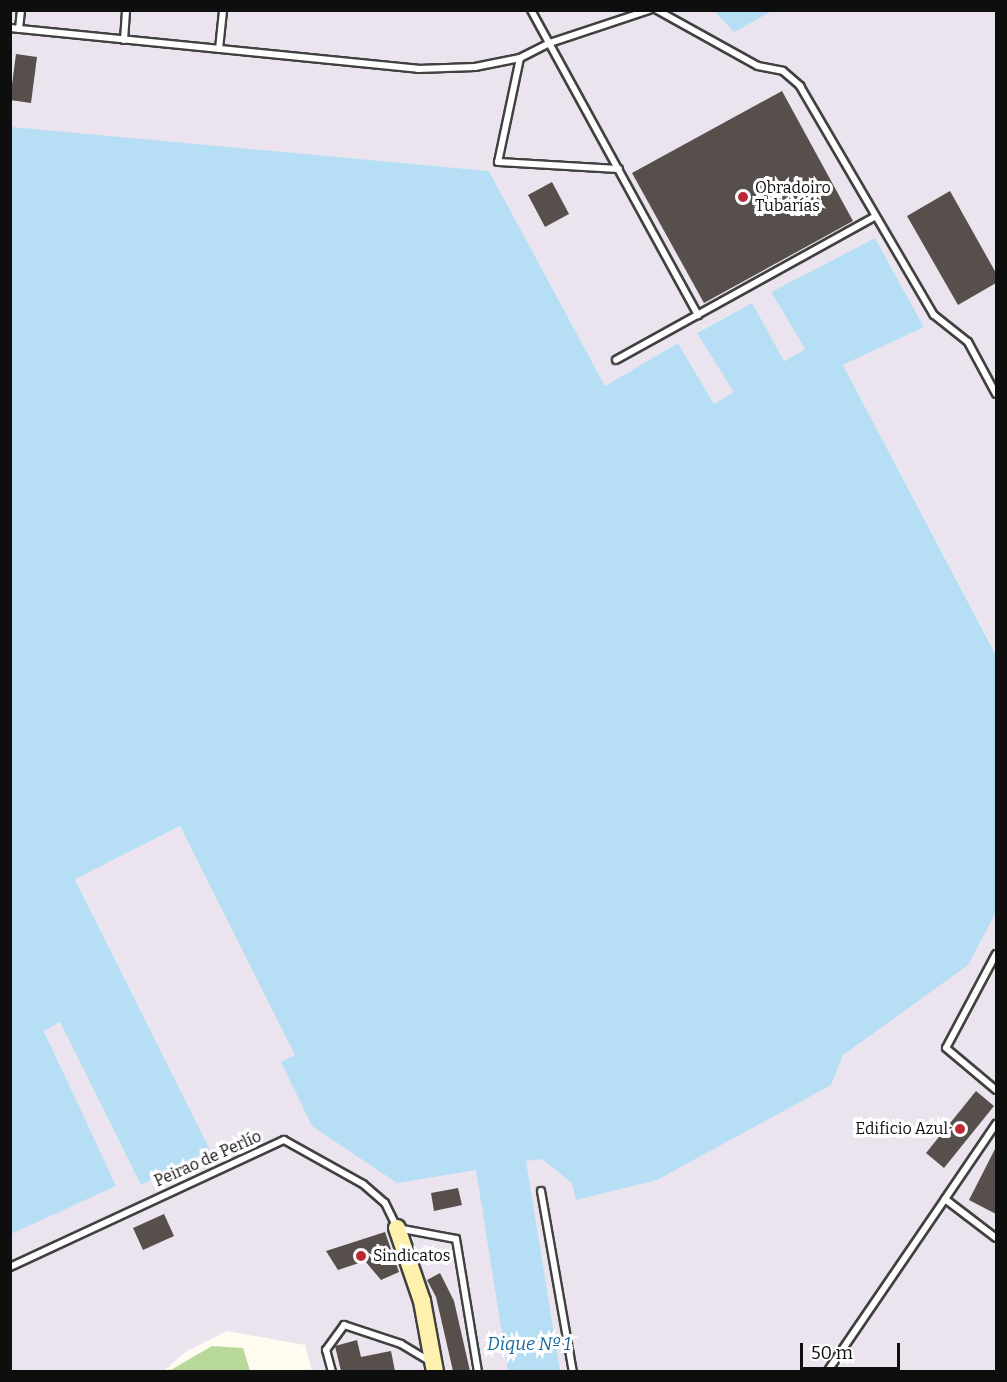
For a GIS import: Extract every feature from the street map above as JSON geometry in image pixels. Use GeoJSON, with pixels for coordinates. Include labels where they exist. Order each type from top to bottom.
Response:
{"type":"FeatureCollection","features":[{"type":"Feature","properties":{"kind":"street"},"geometry":{"type":"LineString","coordinates":[[397,1228],[422,1301],[434,1368]]}},
{"type":"Feature","properties":{"kind":"lane"},"geometry":{"type":"LineString","coordinates":[[20,29],[21,10]]}},
{"type":"Feature","properties":{"kind":"lane"},"geometry":{"type":"LineString","coordinates":[[124,40],[126,10]]}},
{"type":"Feature","properties":{"kind":"lane"},"geometry":{"type":"LineString","coordinates":[[219,49],[223,10]]}},
{"type":"Feature","properties":{"kind":"lane"},"geometry":{"type":"LineString","coordinates":[[531,10],[698,315]]}},
{"type":"Feature","properties":{"kind":"lane"},"geometry":{"type":"LineString","coordinates":[[10,28],[418,69],[475,67],[520,58],[549,43],[649,10]]}},
{"type":"Feature","properties":{"kind":"lane"},"geometry":{"type":"LineString","coordinates":[[657,10],[758,66],[783,70],[800,86],[874,217],[934,315],[968,342],[996,394]]}},
{"type":"Feature","properties":{"kind":"lane"},"geometry":{"type":"LineString","coordinates":[[520,58],[498,162],[619,169]]}},
{"type":"Feature","properties":{"kind":"lane"},"geometry":{"type":"LineString","coordinates":[[616,360],[874,217]]}},
{"type":"Feature","properties":{"kind":"lane"},"geometry":{"type":"LineString","coordinates":[[996,954],[946,1048],[996,1090]]}},
{"type":"Feature","properties":{"kind":"lane"},"geometry":{"type":"LineString","coordinates":[[827,1371],[996,1124]]}},
{"type":"Feature","properties":{"kind":"lane","name":"Peirao de Perlío"},"geometry":{"type":"LineString","coordinates":[[10,1267],[284,1140],[363,1184],[385,1203],[397,1228]]}},
{"type":"Feature","properties":{"kind":"lane"},"geometry":{"type":"LineString","coordinates":[[541,1191],[573,1371]]}},
{"type":"Feature","properties":{"kind":"lane"},"geometry":{"type":"LineString","coordinates":[[945,1199],[996,1238]]}},
{"type":"Feature","properties":{"kind":"lane"},"geometry":{"type":"LineString","coordinates":[[397,1228],[456,1239],[478,1371]]}},
{"type":"Feature","properties":{"kind":"lane"},"geometry":{"type":"LineString","coordinates":[[332,1371],[327,1350],[344,1324],[401,1344],[434,1368]]}},
{"type":"Feature","properties":{"kind":"shaded area"},"geometry":{"type":"Polygon","coordinates":[[[10,11],[996,11],[996,654],[843,365],[924,327],[875,238],[771,292],[805,349],[783,361],[752,303],[698,332],[735,392],[714,404],[678,343],[605,386],[489,171],[11,128],[10,11]]]}},
{"type":"Feature","properties":{"kind":"shaded area"},"geometry":{"type":"Polygon","coordinates":[[[180,826],[296,1056],[281,1062],[843,1055],[996,912],[996,1371],[312,1371],[305,1345],[227,1331],[185,1352],[164,1371],[11,1371],[10,1234],[115,1186],[44,1030],[61,1022],[141,1185],[209,1150],[75,878],[180,826]]]}},
{"type":"Feature","properties":{"kind":"green space"},"geometry":{"type":"Polygon","coordinates":[[[212,1346],[243,1348],[250,1371],[169,1371],[212,1346]]]}},
{"type":"Feature","properties":{"kind":"water"},"geometry":{"type":"Polygon","coordinates":[[[714,11],[772,11],[734,32],[714,11]]]}},
{"type":"Feature","properties":{"kind":"water","name":"Dique Nº 1"},"geometry":{"type":"Polygon","coordinates":[[[11,127],[489,171],[605,386],[678,343],[714,404],[734,392],[697,333],[752,303],[784,361],[805,349],[771,292],[875,238],[924,327],[843,365],[996,655],[996,912],[968,965],[843,1055],[831,1085],[657,1180],[576,1200],[572,1183],[542,1159],[526,1161],[560,1371],[508,1371],[476,1170],[397,1183],[312,1126],[281,1062],[295,1055],[180,826],[75,879],[210,1150],[141,1185],[60,1022],[44,1031],[116,1186],[11,1234],[11,127]]]}},
{"type":"Feature","properties":{"kind":"building"},"geometry":{"type":"Polygon","coordinates":[[[16,54],[37,57],[31,103],[10,100],[16,54]]]}},
{"type":"Feature","properties":{"kind":"building","name":"Obradoiro Tubarías"},"geometry":{"type":"Polygon","coordinates":[[[782,91],[853,221],[704,303],[632,173],[782,91]]]}},
{"type":"Feature","properties":{"kind":"building"},"geometry":{"type":"Polygon","coordinates":[[[552,182],[569,214],[545,227],[528,195],[552,182]]]}},
{"type":"Feature","properties":{"kind":"building"},"geometry":{"type":"Polygon","coordinates":[[[950,191],[996,273],[996,283],[958,305],[907,216],[950,191]]]}},
{"type":"Feature","properties":{"kind":"building","name":"Edificio Azul"},"geometry":{"type":"Polygon","coordinates":[[[976,1091],[994,1106],[944,1168],[926,1153],[976,1091]]]}},
{"type":"Feature","properties":{"kind":"building"},"geometry":{"type":"Polygon","coordinates":[[[996,1147],[996,1214],[969,1200],[996,1147]]]}},
{"type":"Feature","properties":{"kind":"building"},"geometry":{"type":"Polygon","coordinates":[[[458,1188],[462,1205],[434,1211],[431,1193],[458,1188]]]}},
{"type":"Feature","properties":{"kind":"building"},"geometry":{"type":"Polygon","coordinates":[[[164,1214],[174,1236],[143,1250],[133,1228],[164,1214]]]}},
{"type":"Feature","properties":{"kind":"building","name":"Sindicatos"},"geometry":{"type":"Polygon","coordinates":[[[385,1232],[399,1272],[381,1280],[365,1261],[338,1270],[326,1251],[385,1232]]]}},
{"type":"Feature","properties":{"kind":"building"},"geometry":{"type":"Polygon","coordinates":[[[440,1273],[454,1301],[470,1371],[453,1371],[436,1297],[427,1280],[440,1273]]]}},
{"type":"Feature","properties":{"kind":"building"},"geometry":{"type":"Polygon","coordinates":[[[357,1340],[361,1357],[391,1351],[395,1371],[341,1371],[335,1346],[357,1340]]]}},
{"type":"Feature","properties":{"kind":"place","name":"Obradoiro Tubarías"},"geometry":{"type":"Point","coordinates":[743,197]}},
{"type":"Feature","properties":{"kind":"place","name":"Edificio Azul"},"geometry":{"type":"Point","coordinates":[960,1129]}},
{"type":"Feature","properties":{"kind":"place","name":"Sindicatos"},"geometry":{"type":"Point","coordinates":[361,1256]}}]}
